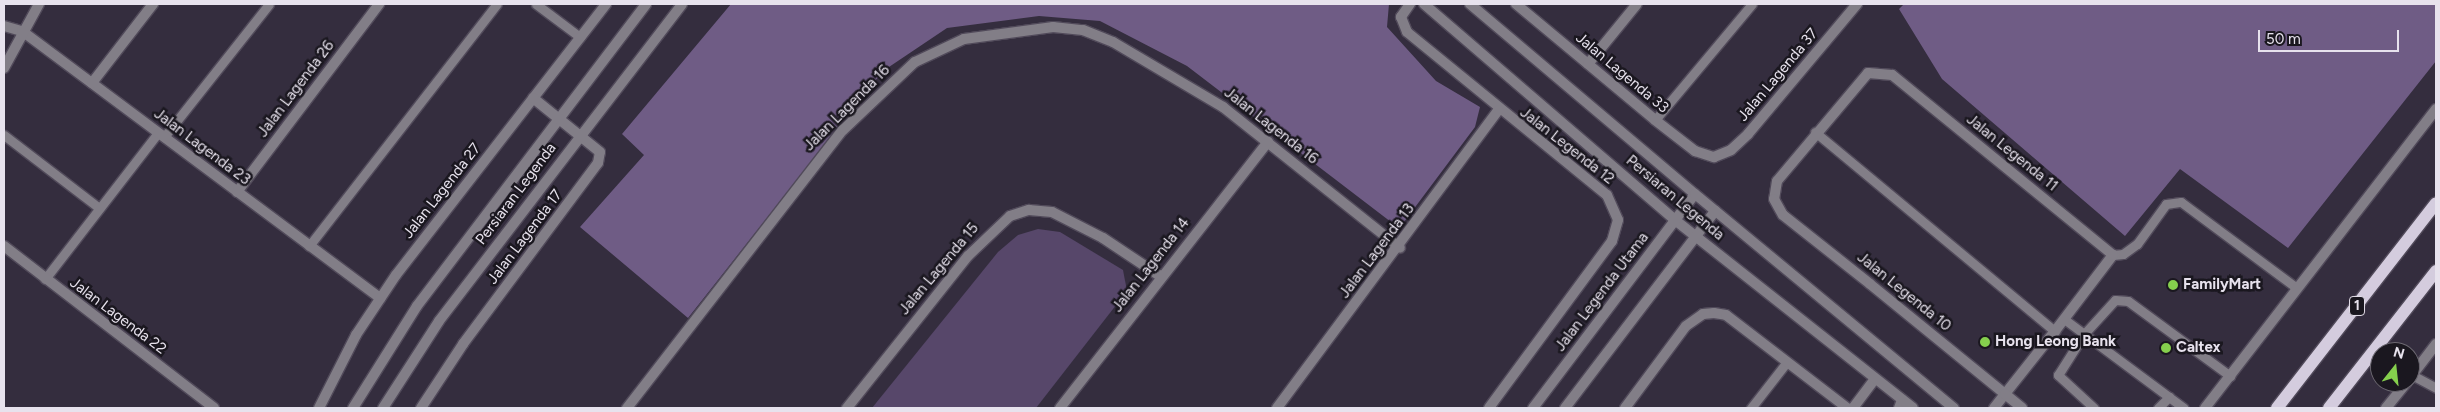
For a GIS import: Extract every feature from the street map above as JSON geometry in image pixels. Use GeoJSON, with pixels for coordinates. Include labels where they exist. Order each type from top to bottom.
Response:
{"type":"FeatureCollection","features":[{"type":"Feature","properties":{"kind":"main road","name":"1"},"geometry":{"type":"LineString","coordinates":[[2277,408],[2436,203]]}},
{"type":"Feature","properties":{"kind":"main road"},"geometry":{"type":"LineString","coordinates":[[2329,408],[2436,270]]}},
{"type":"Feature","properties":{"kind":"street"},"geometry":{"type":"LineString","coordinates":[[4,68],[22,31],[39,4]]}},
{"type":"Feature","properties":{"kind":"street"},"geometry":{"type":"LineString","coordinates":[[92,84],[153,4]]}},
{"type":"Feature","properties":{"kind":"street","name":"Jalan Lagenda 26"},"geometry":{"type":"LineString","coordinates":[[237,192],[379,4]]}},
{"type":"Feature","properties":{"kind":"street","name":"Jalan Lagenda 27"},"geometry":{"type":"LineString","coordinates":[[318,408],[380,298],[606,4]]}},
{"type":"Feature","properties":{"kind":"street","name":"Persiaran Legenda"},"geometry":{"type":"LineString","coordinates":[[353,408],[417,306],[646,4]]}},
{"type":"Feature","properties":{"kind":"street","name":"Persiaran Legenda"},"geometry":{"type":"LineString","coordinates":[[383,408],[439,322],[580,134],[682,4]]}},
{"type":"Feature","properties":{"kind":"street","name":"Jalan Legenda 12"},"geometry":{"type":"LineString","coordinates":[[1410,4],[1401,17],[1407,32],[1498,110],[1607,195],[1618,220],[1612,242],[1489,408]]}},
{"type":"Feature","properties":{"kind":"street","name":"Persiaran Legenda"},"geometry":{"type":"LineString","coordinates":[[1424,4],[1675,220],[1875,379],[1901,404],[1913,408]]}},
{"type":"Feature","properties":{"kind":"street","name":"Persiaran Legenda"},"geometry":{"type":"LineString","coordinates":[[1470,4],[1715,211],[1954,408]]}},
{"type":"Feature","properties":{"kind":"street"},"geometry":{"type":"LineString","coordinates":[[1588,64],[1636,4]]}},
{"type":"Feature","properties":{"kind":"street","name":"Jalan Lagenda 37"},"geometry":{"type":"LineString","coordinates":[[1714,157],[1730,150],[1748,134],[1857,4]]}},
{"type":"Feature","properties":{"kind":"street","name":"Jalan Lagenda 33"},"geometry":{"type":"LineString","coordinates":[[1519,5],[1655,120],[1695,151],[1714,157]]}},
{"type":"Feature","properties":{"kind":"street","name":"Jalan Lagenda 23"},"geometry":{"type":"LineString","coordinates":[[4,26],[22,31],[380,298]]}},
{"type":"Feature","properties":{"kind":"street","name":"Jalan Lagenda 16"},"geometry":{"type":"LineString","coordinates":[[626,408],[806,171],[882,90],[938,49],[1017,30],[1053,27],[1083,30],[1160,66],[1268,142],[1400,248]]}},
{"type":"Feature","properties":{"kind":"street","name":"Jalan Legenda 11"},"geometry":{"type":"LineString","coordinates":[[1814,132],[1859,78],[1875,72],[1892,75],[2113,255]]}},
{"type":"Feature","properties":{"kind":"street","name":"Jalan Lagenda 17"},"geometry":{"type":"LineString","coordinates":[[421,408],[463,344],[593,172],[600,152],[533,98]]}},
{"type":"Feature","properties":{"kind":"street"},"geometry":{"type":"LineString","coordinates":[[2205,408],[2436,109]]}},
{"type":"Feature","properties":{"kind":"street","name":"Jalan Lagenda 13"},"geometry":{"type":"LineString","coordinates":[[1277,408],[1400,248],[1498,110]]}},
{"type":"Feature","properties":{"kind":"street","name":"Jalan Legenda 10"},"geometry":{"type":"LineString","coordinates":[[1814,132],[1773,191],[1783,215],[2022,408]]}},
{"type":"Feature","properties":{"kind":"street","name":"Jalan Lagenda 14"},"geometry":{"type":"LineString","coordinates":[[1060,408],[1160,276],[1268,142]]}},
{"type":"Feature","properties":{"kind":"street","name":"Jalan Legenda Utama"},"geometry":{"type":"LineString","coordinates":[[1533,408],[1695,194]]}},
{"type":"Feature","properties":{"kind":"street","name":"Jalan Lagenda 15"},"geometry":{"type":"LineString","coordinates":[[847,408],[968,256],[1010,216],[1029,210],[1052,212],[1103,238],[1160,276]]}},
{"type":"Feature","properties":{"kind":"street"},"geometry":{"type":"LineString","coordinates":[[1565,408],[1715,211]]}},
{"type":"Feature","properties":{"kind":"street","name":"Jalan Lagenda 22"},"geometry":{"type":"LineString","coordinates":[[4,246],[214,408]]}},
{"type":"Feature","properties":{"kind":"street"},"geometry":{"type":"LineString","coordinates":[[1994,408],[2113,255]]}},
{"type":"Feature","properties":{"kind":"street"},"geometry":{"type":"LineString","coordinates":[[1625,408],[1686,326],[1703,314],[1726,315],[1786,363],[1848,408]]}},
{"type":"Feature","properties":{"kind":"street"},"geometry":{"type":"LineString","coordinates":[[2420,365],[2436,344]]}},
{"type":"Feature","properties":{"kind":"street"},"geometry":{"type":"LineString","coordinates":[[1853,408],[1875,379]]}},
{"type":"Feature","properties":{"kind":"street"},"geometry":{"type":"LineString","coordinates":[[2386,408],[2399,392]]}},
{"type":"Feature","properties":{"kind":"lane"},"geometry":{"type":"LineString","coordinates":[[45,279],[100,208],[269,4]]}},
{"type":"Feature","properties":{"kind":"lane"},"geometry":{"type":"LineString","coordinates":[[309,246],[497,4]]}},
{"type":"Feature","properties":{"kind":"lane"},"geometry":{"type":"LineString","coordinates":[[536,4],[580,37]]}},
{"type":"Feature","properties":{"kind":"lane"},"geometry":{"type":"LineString","coordinates":[[1655,120],[1752,4]]}},
{"type":"Feature","properties":{"kind":"lane"},"geometry":{"type":"LineString","coordinates":[[1814,132],[2054,331]]}},
{"type":"Feature","properties":{"kind":"lane"},"geometry":{"type":"LineString","coordinates":[[4,135],[100,208]]}},
{"type":"Feature","properties":{"kind":"lane"},"geometry":{"type":"LineString","coordinates":[[2113,255],[2123,254],[2137,244],[2166,204],[2181,202],[2297,288]]}},
{"type":"Feature","properties":{"kind":"lane"},"geometry":{"type":"LineString","coordinates":[[2094,408],[2058,375],[2084,334],[2121,298],[2230,376]]}},
{"type":"Feature","properties":{"kind":"lane"},"geometry":{"type":"LineString","coordinates":[[2064,320],[2184,408]]}},
{"type":"Feature","properties":{"kind":"lane"},"geometry":{"type":"LineString","coordinates":[[1750,408],[1786,363]]}},
{"type":"Feature","properties":{"kind":"lane"},"geometry":{"type":"LineString","coordinates":[[2420,382],[2436,388]]}},
{"type":"Feature","properties":{"kind":"lane"},"geometry":{"type":"LineString","coordinates":[[2158,408],[2169,397]]}},
{"type":"Feature","properties":{"kind":"shaded area"},"geometry":{"type":"Polygon","coordinates":[[[731,4],[1389,4],[1387,27],[1436,81],[1480,107],[1475,127],[1404,222],[1391,222],[1187,66],[1100,21],[1039,16],[947,28],[883,71],[688,318],[580,227],[644,155],[622,134],[731,4]]]}},
{"type":"Feature","properties":{"kind":"shaded area"},"geometry":{"type":"Polygon","coordinates":[[[1904,4],[2436,4],[2436,61],[2288,248],[2180,169],[2125,236],[1942,79],[1899,9],[1904,4]]]}},
{"type":"Feature","properties":{"kind":"shaded area"},"geometry":{"type":"Polygon","coordinates":[[[1038,229],[1060,232],[1123,270],[1127,291],[1036,408],[872,408],[998,252],[1018,235],[1038,229]]]}},
{"type":"Feature","properties":{"kind":"place","name":"FamilyMart"},"geometry":{"type":"Point","coordinates":[2173,285]}},
{"type":"Feature","properties":{"kind":"place","name":"Hong Leong Bank"},"geometry":{"type":"Point","coordinates":[1985,342]}},
{"type":"Feature","properties":{"kind":"place","name":"Caltex"},"geometry":{"type":"Point","coordinates":[2166,348]}}]}
